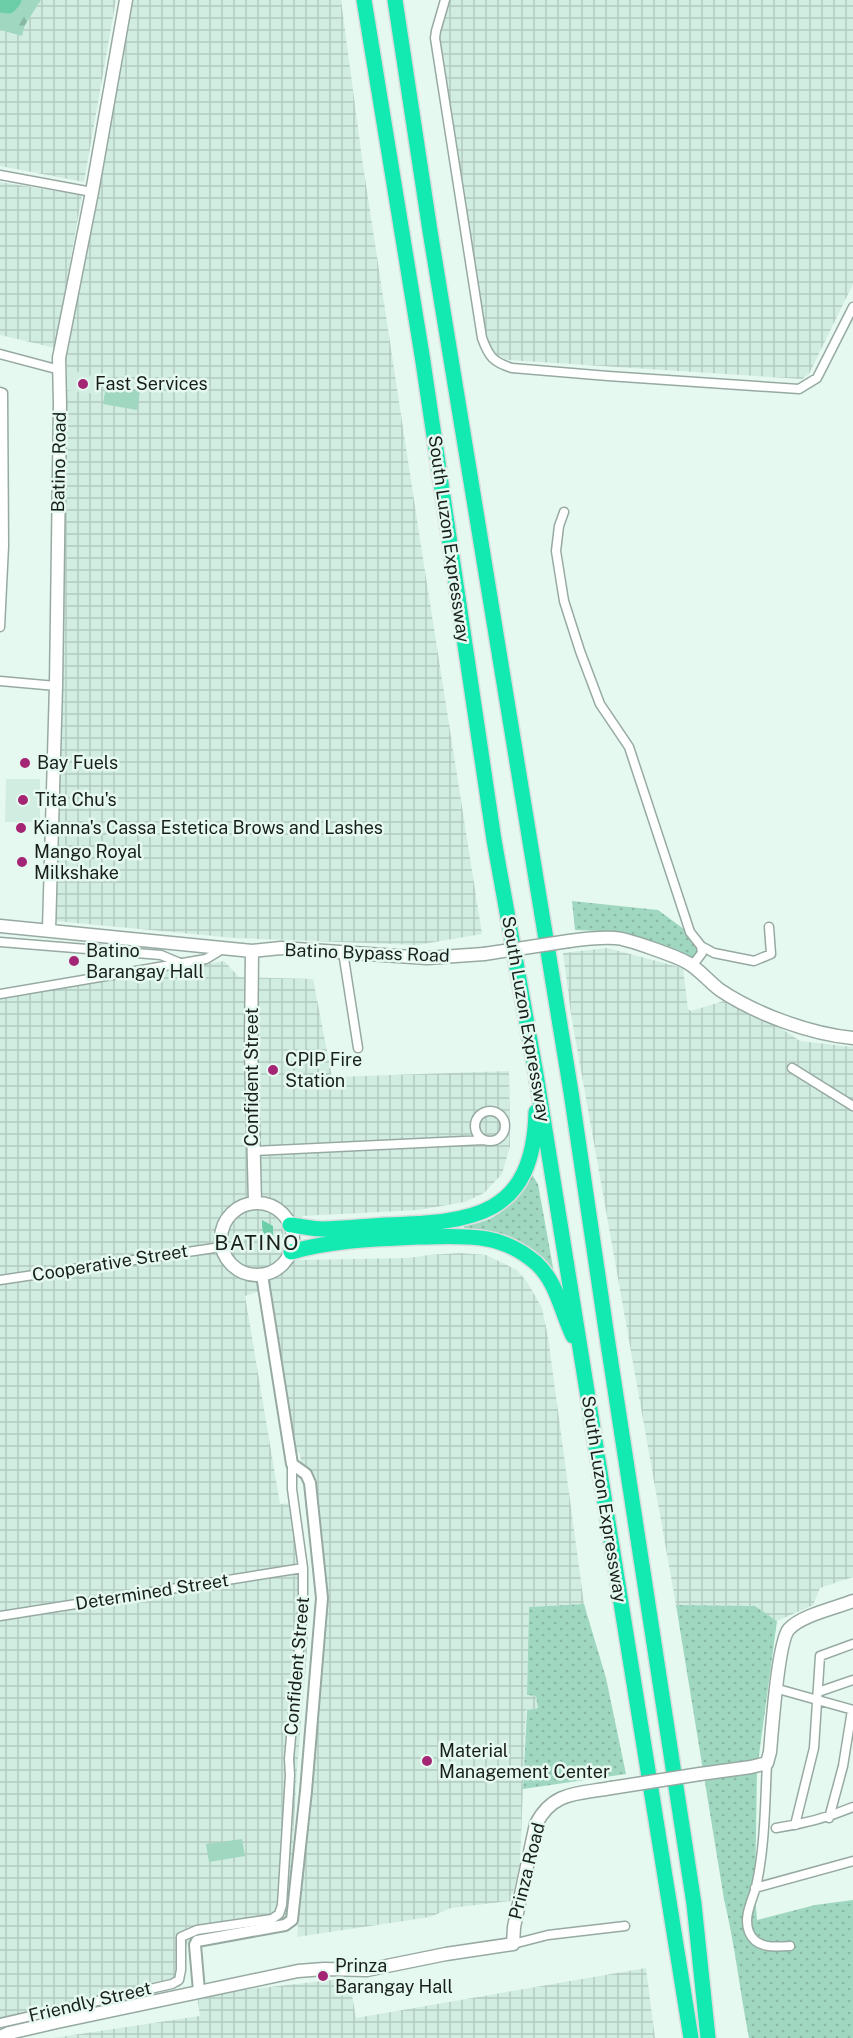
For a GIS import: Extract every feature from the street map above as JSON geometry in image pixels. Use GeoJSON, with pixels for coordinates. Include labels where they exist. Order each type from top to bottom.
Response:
{"type":"FeatureCollection","features":[{"type":"Feature","properties":{"kind":"highway","name":"South Luzon Expressway"},"geometry":{"type":"LineString","coordinates":[[364,0],[422,355],[494,840],[536,1074],[690,2035]]}},
{"type":"Feature","properties":{"kind":"highway","name":"South Luzon Expressway"},"geometry":{"type":"LineString","coordinates":[[395,0],[432,242],[571,1092],[606,1337],[694,1904],[708,2034]]}},
{"type":"Feature","properties":{"kind":"highway"},"geometry":{"type":"LineString","coordinates":[[290,1225],[320,1229],[430,1223],[474,1216],[495,1205],[513,1190],[528,1166],[535,1137],[536,1074]]}},
{"type":"Feature","properties":{"kind":"highway"},"geometry":{"type":"LineString","coordinates":[[291,1252],[320,1244],[406,1238],[460,1236],[488,1239],[505,1244],[523,1253],[537,1264],[551,1281],[560,1300],[564,1318],[581,1355]]}},
{"type":"Feature","properties":{"kind":"main road","name":"Batino Road"},"geometry":{"type":"LineString","coordinates":[[49,930],[56,686],[59,358],[92,192],[126,0]]}},
{"type":"Feature","properties":{"kind":"main road","name":"Batino Bypass Road"},"geometry":{"type":"LineString","coordinates":[[0,926],[252,951],[281,948],[427,958],[484,954],[569,941],[616,938],[689,963],[719,990],[751,1007],[795,1024],[853,1038]]}},
{"type":"Feature","properties":{"kind":"main road","name":"Confident Street"},"geometry":{"type":"LineString","coordinates":[[252,951],[255,1203]]}},
{"type":"Feature","properties":{"kind":"main road"},"geometry":{"type":"LineString","coordinates":[[255,1203],[266,1204],[285,1215],[290,1225],[293,1243],[291,1252],[280,1268],[262,1275],[251,1275],[232,1266],[225,1257],[221,1247],[221,1231],[227,1217],[239,1207],[255,1203]]}},
{"type":"Feature","properties":{"kind":"main road"},"geometry":{"type":"LineString","coordinates":[[767,1763],[778,1689],[781,1649],[788,1630],[799,1621],[853,1601]]}},
{"type":"Feature","properties":{"kind":"main road","name":"Prinza Road"},"geometry":{"type":"LineString","coordinates":[[0,2037],[9,2033],[200,1990],[298,1971],[367,1970],[446,1954],[513,1944],[514,1927],[533,1834],[543,1810],[552,1802],[560,1798],[611,1788],[767,1763]]}},
{"type":"Feature","properties":{"kind":"street"},"geometry":{"type":"LineString","coordinates":[[445,0],[435,38],[482,338],[487,353],[498,363],[512,368],[608,376],[799,388],[817,378],[853,307]]}},
{"type":"Feature","properties":{"kind":"street"},"geometry":{"type":"LineString","coordinates":[[0,175],[92,192]]}},
{"type":"Feature","properties":{"kind":"street"},"geometry":{"type":"LineString","coordinates":[[0,354],[60,370]]}},
{"type":"Feature","properties":{"kind":"street"},"geometry":{"type":"LineString","coordinates":[[0,392],[3,393],[3,546],[0,627]]}},
{"type":"Feature","properties":{"kind":"street"},"geometry":{"type":"LineString","coordinates":[[564,512],[559,526],[556,551],[564,601],[600,704],[629,747],[690,932],[701,946],[714,953],[754,962],[771,954],[769,927]]}},
{"type":"Feature","properties":{"kind":"street"},"geometry":{"type":"LineString","coordinates":[[0,681],[56,686]]}},
{"type":"Feature","properties":{"kind":"street"},"geometry":{"type":"LineString","coordinates":[[0,942],[161,955],[182,963]]}},
{"type":"Feature","properties":{"kind":"street"},"geometry":{"type":"LineString","coordinates":[[689,963],[695,962],[702,953],[701,946]]}},
{"type":"Feature","properties":{"kind":"street"},"geometry":{"type":"LineString","coordinates":[[0,994],[206,959],[224,948]]}},
{"type":"Feature","properties":{"kind":"street"},"geometry":{"type":"LineString","coordinates":[[343,952],[358,1048]]}},
{"type":"Feature","properties":{"kind":"street"},"geometry":{"type":"LineString","coordinates":[[792,1068],[853,1106]]}},
{"type":"Feature","properties":{"kind":"street"},"geometry":{"type":"LineString","coordinates":[[253,1151],[484,1140]]}},
{"type":"Feature","properties":{"kind":"street","name":"Cooperative Street"},"geometry":{"type":"LineString","coordinates":[[0,1280],[221,1247]]}},
{"type":"Feature","properties":{"kind":"street","name":"Confident Street"},"geometry":{"type":"LineString","coordinates":[[179,1980],[181,1936],[197,1930],[272,1918],[279,1914],[282,1905],[289,1760],[303,1605],[303,1568],[292,1489],[292,1464],[262,1275]]}},
{"type":"Feature","properties":{"kind":"street"},"geometry":{"type":"LineString","coordinates":[[200,1990],[195,1945],[197,1941],[285,1925],[294,1916],[322,1586],[310,1483],[306,1474],[292,1464]]}},
{"type":"Feature","properties":{"kind":"street","name":"Determined Street"},"geometry":{"type":"LineString","coordinates":[[0,1616],[303,1568]]}},
{"type":"Feature","properties":{"kind":"street"},"geometry":{"type":"LineString","coordinates":[[795,1825],[814,1748],[820,1656],[853,1644]]}},
{"type":"Feature","properties":{"kind":"street"},"geometry":{"type":"LineString","coordinates":[[817,1696],[853,1680]]}},
{"type":"Feature","properties":{"kind":"street"},"geometry":{"type":"LineString","coordinates":[[778,1689],[817,1696],[852,1710],[843,1766],[829,1818]]}},
{"type":"Feature","properties":{"kind":"street"},"geometry":{"type":"LineString","coordinates":[[767,1763],[765,1830],[748,1916],[750,1933],[760,1945],[790,1946]]}},
{"type":"Feature","properties":{"kind":"street"},"geometry":{"type":"LineString","coordinates":[[776,1828],[829,1818],[853,1807]]}},
{"type":"Feature","properties":{"kind":"street"},"geometry":{"type":"LineString","coordinates":[[755,1888],[853,1861]]}},
{"type":"Feature","properties":{"kind":"street"},"geometry":{"type":"LineString","coordinates":[[513,1944],[548,1935],[625,1926]]}},
{"type":"Feature","properties":{"kind":"street","name":"Friendly Street"},"geometry":{"type":"LineString","coordinates":[[0,2023],[172,1984],[179,1980]]}},
{"type":"Feature","properties":{"kind":"shaded area"},"geometry":{"type":"Polygon","coordinates":[[[41,0],[116,0],[84,182],[0,166],[0,30],[22,36],[25,25],[41,0]]]}},
{"type":"Feature","properties":{"kind":"shaded area"},"geometry":{"type":"Polygon","coordinates":[[[130,0],[341,0],[362,158],[482,934],[417,945],[235,938],[55,921],[63,676],[67,390],[97,394],[99,378],[67,369],[66,352],[130,0]]]}},
{"type":"Feature","properties":{"kind":"shaded area"},"geometry":{"type":"Polygon","coordinates":[[[450,0],[853,0],[853,284],[809,374],[802,379],[507,360],[498,356],[491,349],[485,333],[438,35],[450,0]]]}},
{"type":"Feature","properties":{"kind":"shaded area"},"geometry":{"type":"Polygon","coordinates":[[[0,182],[82,195],[55,348],[0,335],[0,182]]]}},
{"type":"Feature","properties":{"kind":"shaded area","name":"Fast Services"},"geometry":{"type":"Polygon","coordinates":[[[67,369],[99,377],[97,394],[67,390],[67,369]]]}},
{"type":"Feature","properties":{"kind":"shaded area","name":"Tita Chu's"},"geometry":{"type":"Polygon","coordinates":[[[6,779],[40,779],[40,822],[5,822],[6,779]]]}},
{"type":"Feature","properties":{"kind":"shaded area"},"geometry":{"type":"Polygon","coordinates":[[[607,948],[683,968],[688,1009],[691,1011],[727,1000],[760,1014],[800,1041],[853,1047],[853,1577],[820,1588],[813,1605],[777,1621],[755,1606],[676,1605],[571,1014],[563,953],[607,948]]]}},
{"type":"Feature","properties":{"kind":"shaded area"},"geometry":{"type":"Polygon","coordinates":[[[224,961],[239,977],[313,979],[332,1077],[509,1071],[510,1146],[502,1174],[484,1193],[465,1202],[418,1210],[302,1216],[299,1260],[408,1258],[460,1253],[486,1255],[517,1270],[527,1282],[542,1308],[548,1337],[584,1604],[529,1607],[527,1695],[536,1696],[538,1708],[526,1710],[520,1864],[511,1901],[451,1908],[430,1917],[297,1937],[320,1636],[300,1454],[288,1444],[266,1289],[245,1296],[280,1504],[299,1503],[308,1639],[287,1920],[194,1936],[185,1947],[181,1986],[0,2028],[0,997],[224,961]]]}},
{"type":"Feature","properties":{"kind":"shaded area"},"geometry":{"type":"Polygon","coordinates":[[[646,1968],[655,2038],[53,2038],[200,2016],[197,1995],[349,1978],[356,2018],[646,1968]]]}},
{"type":"Feature","properties":{"kind":"green space"},"geometry":{"type":"Polygon","coordinates":[[[0,0],[41,0],[25,25],[22,36],[0,30],[0,0]]]}},
{"type":"Feature","properties":{"kind":"green space"},"geometry":{"type":"Polygon","coordinates":[[[106,386],[140,391],[137,410],[103,404],[106,386]]]}},
{"type":"Feature","properties":{"kind":"green space"},"geometry":{"type":"Polygon","coordinates":[[[572,901],[658,910],[711,949],[692,967],[622,932],[575,930],[572,901]]]}},
{"type":"Feature","properties":{"kind":"green space"},"geometry":{"type":"Polygon","coordinates":[[[531,1173],[538,1184],[554,1273],[535,1251],[508,1241],[467,1231],[463,1226],[487,1220],[505,1209],[531,1173]]]}},
{"type":"Feature","properties":{"kind":"green space"},"geometry":{"type":"Polygon","coordinates":[[[584,1604],[606,1678],[626,1774],[523,1789],[527,1710],[538,1708],[536,1696],[527,1695],[529,1607],[584,1604]]]}},
{"type":"Feature","properties":{"kind":"green space"},"geometry":{"type":"Polygon","coordinates":[[[676,1605],[755,1606],[777,1621],[757,1770],[755,1895],[757,1920],[815,1905],[853,1900],[853,2038],[749,2038],[676,1605]]]}},
{"type":"Feature","properties":{"kind":"green space"},"geometry":{"type":"Polygon","coordinates":[[[242,1839],[245,1856],[209,1862],[206,1844],[242,1839]]]}},
{"type":"Feature","properties":{"kind":"water"},"geometry":{"type":"Polygon","coordinates":[[[262,1220],[273,1226],[273,1241],[263,1233],[262,1220]]]}},
{"type":"Feature","properties":{"kind":"waterway"},"geometry":{"type":"LineString","coordinates":[[0,5],[9,6],[14,0]]}},
{"type":"Feature","properties":{"kind":"place","name":"Fast Services"},"geometry":{"type":"Point","coordinates":[83,384]}},
{"type":"Feature","properties":{"kind":"place","name":"Bay Fuels"},"geometry":{"type":"Point","coordinates":[25,763]}},
{"type":"Feature","properties":{"kind":"place","name":"Tita Chu's"},"geometry":{"type":"Point","coordinates":[23,800]}},
{"type":"Feature","properties":{"kind":"place","name":"Kianna's Cassa Estetica Brows and Lashes"},"geometry":{"type":"Point","coordinates":[21,828]}},
{"type":"Feature","properties":{"kind":"place","name":"Mango Royal Milkshake"},"geometry":{"type":"Point","coordinates":[22,862]}},
{"type":"Feature","properties":{"kind":"place","name":"Batino Barangay Hall"},"geometry":{"type":"Point","coordinates":[74,961]}},
{"type":"Feature","properties":{"kind":"place","name":"CPIP Fire Station"},"geometry":{"type":"Point","coordinates":[273,1070]}},
{"type":"Feature","properties":{"kind":"place","name":"Material Management Center"},"geometry":{"type":"Point","coordinates":[427,1761]}},
{"type":"Feature","properties":{"kind":"place","name":"Prinza Barangay Hall"},"geometry":{"type":"Point","coordinates":[323,1976]}},
{"type":"Feature","properties":{"kind":"district","name":"BATINO"},"geometry":{"type":"Point","coordinates":[257,1243]}}]}
